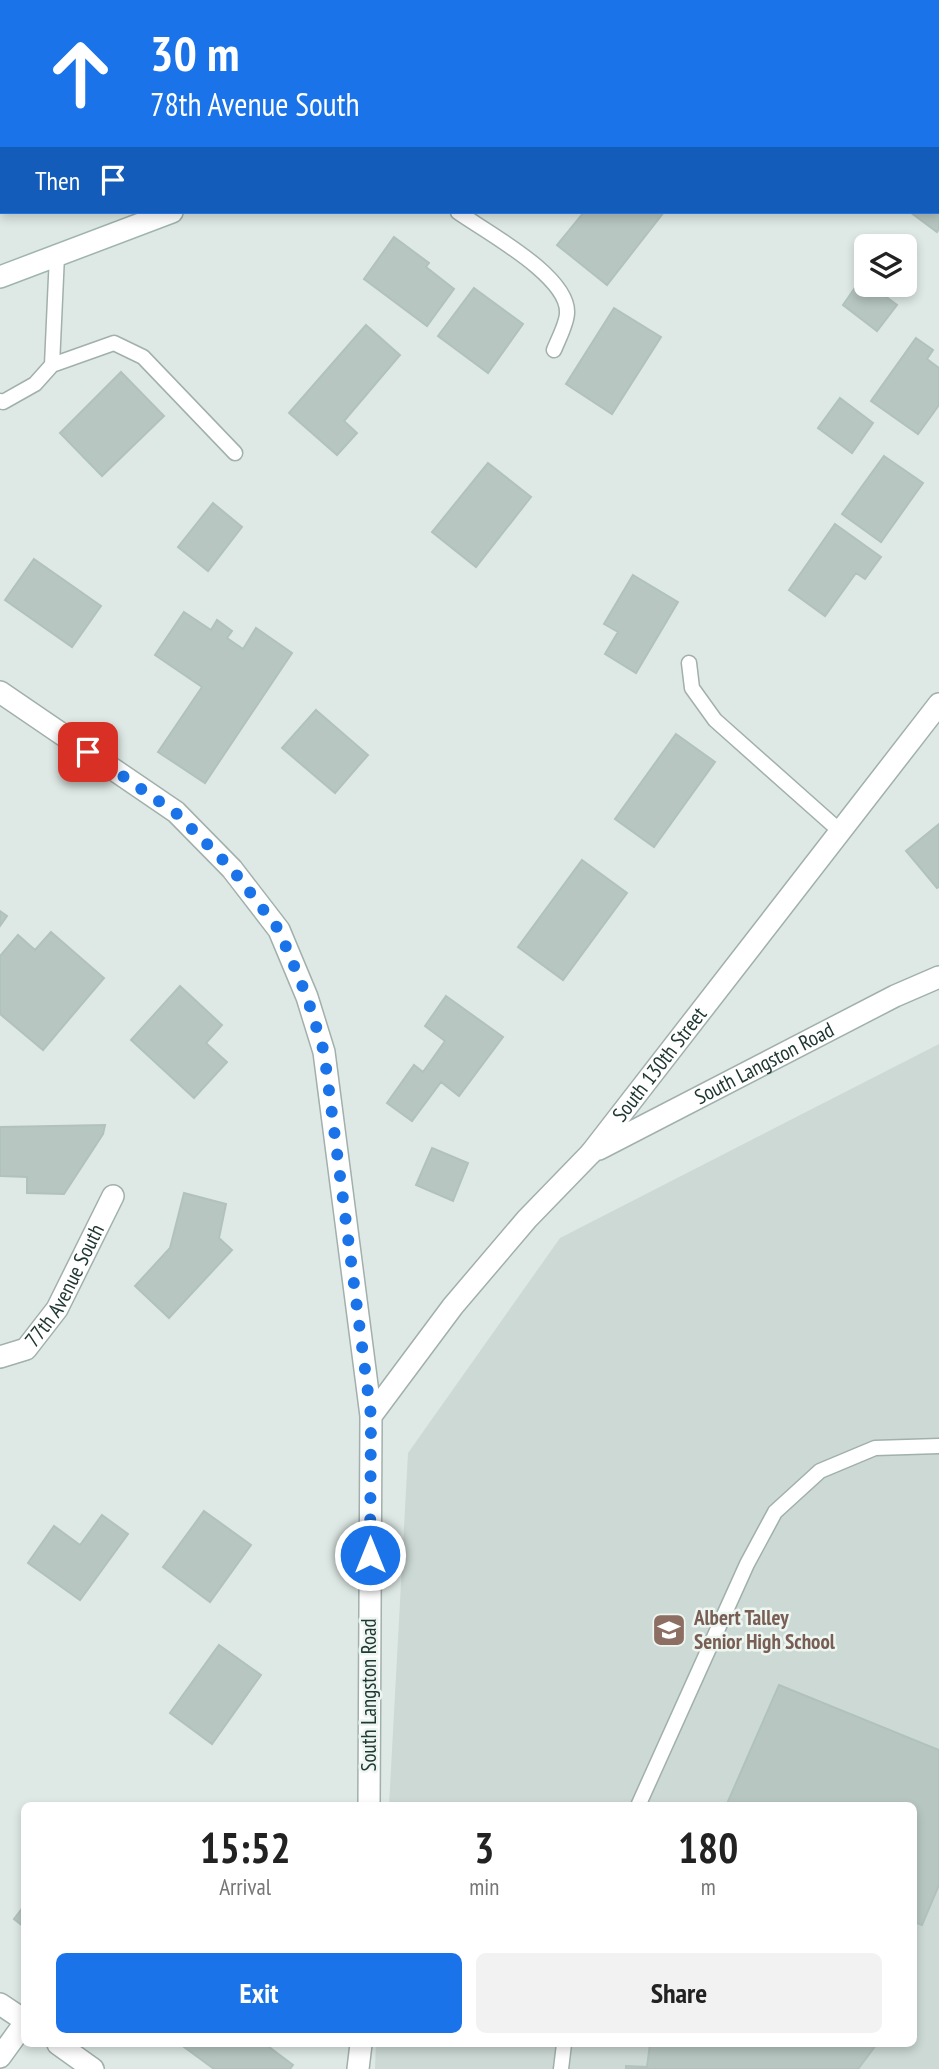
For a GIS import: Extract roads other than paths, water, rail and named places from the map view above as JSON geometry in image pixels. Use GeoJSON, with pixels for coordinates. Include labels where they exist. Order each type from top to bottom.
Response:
{"type":"FeatureCollection","features":[{"type":"Feature","properties":{"kind":"street"},"geometry":{"type":"LineString","coordinates":[[0,277],[167,214]]}},
{"type":"Feature","properties":{"kind":"street","name":"South Langston Road"},"geometry":{"type":"LineString","coordinates":[[0,692],[176,813],[232,869],[279,930],[307,997],[324,1052],[371,1416],[369,1802]]}},
{"type":"Feature","properties":{"kind":"street","name":"South 130th Street"},"geometry":{"type":"LineString","coordinates":[[371,1416],[453,1306],[527,1219],[591,1153],[939,705]]}},
{"type":"Feature","properties":{"kind":"street","name":"South Langston Road"},"geometry":{"type":"LineString","coordinates":[[591,1153],[895,996],[939,976]]}},
{"type":"Feature","properties":{"kind":"street","name":"77th Avenue South"},"geometry":{"type":"LineString","coordinates":[[0,1357],[26,1349],[57,1309],[113,1196]]}},
{"type":"Feature","properties":{"kind":"street"},"geometry":{"type":"LineString","coordinates":[[0,2004],[21,2020]]}},
{"type":"Feature","properties":{"kind":"street"},"geometry":{"type":"LineString","coordinates":[[0,2057],[21,2026]]}},
{"type":"Feature","properties":{"kind":"street"},"geometry":{"type":"LineString","coordinates":[[62,2047],[93,2069]]}},
{"type":"Feature","properties":{"kind":"street"},"geometry":{"type":"LineString","coordinates":[[358,2069],[361,2047]]}},
{"type":"Feature","properties":{"kind":"lane"},"geometry":{"type":"LineString","coordinates":[[461,214],[548,275],[562,294],[568,314],[554,350]]}},
{"type":"Feature","properties":{"kind":"lane"},"geometry":{"type":"LineString","coordinates":[[52,365],[57,255]]}},
{"type":"Feature","properties":{"kind":"lane"},"geometry":{"type":"LineString","coordinates":[[0,401],[3,402],[35,384],[52,365],[114,343],[143,357],[235,453]]}},
{"type":"Feature","properties":{"kind":"lane"},"geometry":{"type":"LineString","coordinates":[[689,663],[692,688],[715,720],[841,832]]}},
{"type":"Feature","properties":{"kind":"lane"},"geometry":{"type":"LineString","coordinates":[[640,1802],[747,1564],[775,1511],[820,1471],[875,1448],[939,1446]]}},
{"type":"Feature","properties":{"kind":"lane"},"geometry":{"type":"LineString","coordinates":[[561,2069],[564,2047]]}},
{"type":"Feature","properties":{"kind":"place","name":"Albert Talley Senior High School"},"geometry":{"type":"Point","coordinates":[669,1630]}}]}
